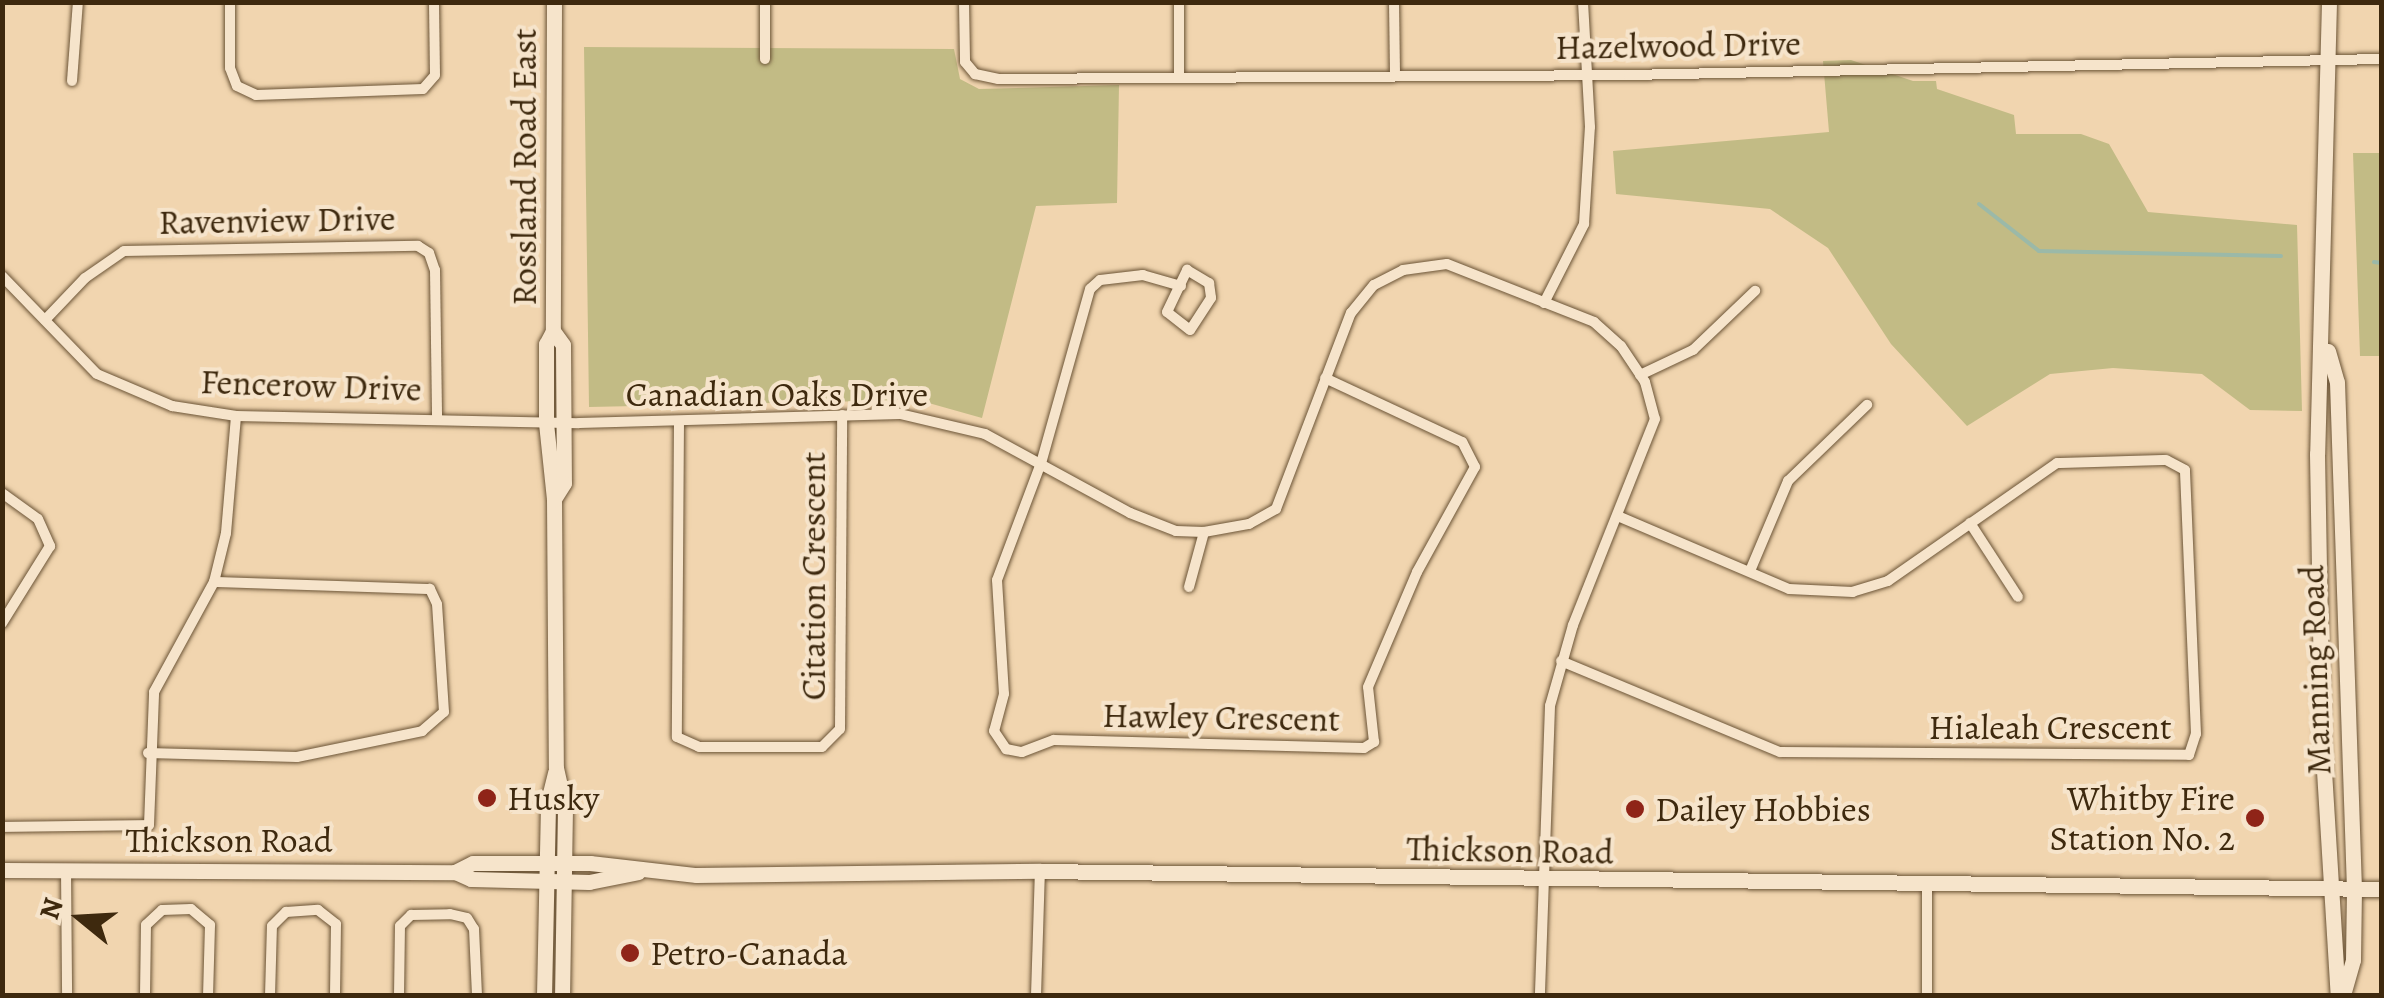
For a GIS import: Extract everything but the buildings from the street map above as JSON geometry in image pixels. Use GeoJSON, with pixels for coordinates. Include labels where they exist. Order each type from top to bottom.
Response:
{"type":"FeatureCollection","features":[{"type":"Feature","properties":{"kind":"main road","name":"Rossland Road East"},"geometry":{"type":"LineString","coordinates":[[544,996],[546,862],[556,768],[554,499],[546,422],[546,344],[553,332],[554,2]]}},
{"type":"Feature","properties":{"kind":"main road","name":"Manning Road"},"geometry":{"type":"LineString","coordinates":[[2329,2],[2325,342],[2317,454],[2322,738],[2341,996]]}},
{"type":"Feature","properties":{"kind":"main road","name":"Rossland Road East"},"geometry":{"type":"LineString","coordinates":[[553,332],[564,345],[564,484],[554,499]]}},
{"type":"Feature","properties":{"kind":"main road","name":"Manning Road"},"geometry":{"type":"LineString","coordinates":[[2325,342],[2337,382],[2354,888],[2353,960],[2341,996]]}},
{"type":"Feature","properties":{"kind":"main road","name":"Rossland Road East"},"geometry":{"type":"LineString","coordinates":[[556,768],[565,808],[562,996]]}},
{"type":"Feature","properties":{"kind":"main road","name":"Thickson Road"},"geometry":{"type":"LineString","coordinates":[[456,872],[473,863],[564,862],[638,872],[1040,871],[1544,882],[2382,889]]}},
{"type":"Feature","properties":{"kind":"main road","name":"Thickson Road"},"geometry":{"type":"LineString","coordinates":[[2,870],[456,872],[546,882],[619,881],[638,872]]}},
{"type":"Feature","properties":{"kind":"street"},"geometry":{"type":"LineString","coordinates":[[72,82],[78,2]]}},
{"type":"Feature","properties":{"kind":"street"},"geometry":{"type":"LineString","coordinates":[[230,2],[230,68],[238,86],[256,95],[403,95],[423,90],[435,75],[434,2]]}},
{"type":"Feature","properties":{"kind":"street"},"geometry":{"type":"LineString","coordinates":[[765,59],[766,2]]}},
{"type":"Feature","properties":{"kind":"street","name":"Hazelwood Drive"},"geometry":{"type":"LineString","coordinates":[[964,2],[963,53],[975,74],[1395,76],[2382,59]]}},
{"type":"Feature","properties":{"kind":"street"},"geometry":{"type":"LineString","coordinates":[[1179,2],[1179,76]]}},
{"type":"Feature","properties":{"kind":"street"},"geometry":{"type":"LineString","coordinates":[[1394,2],[1395,76]]}},
{"type":"Feature","properties":{"kind":"street"},"geometry":{"type":"LineString","coordinates":[[1544,303],[1584,224],[1588,73],[1583,2]]}},
{"type":"Feature","properties":{"kind":"street","name":"Ravenview Drive"},"geometry":{"type":"LineString","coordinates":[[45,320],[86,278],[124,251],[418,246],[429,253],[434,270],[437,418]]}},
{"type":"Feature","properties":{"kind":"street","name":"Canadian Oaks Drive"},"geometry":{"type":"LineString","coordinates":[[546,422],[842,415],[949,421],[1041,463],[1130,513],[1176,531],[1204,532],[1249,524],[1276,510],[1351,313],[1374,285],[1402,270],[1447,264],[1594,322],[1640,375],[1654,418],[1620,517],[1562,660],[1550,706],[1540,996]]}},
{"type":"Feature","properties":{"kind":"street"},"geometry":{"type":"LineString","coordinates":[[1187,270],[1209,283],[1211,298],[1190,330],[1167,312],[1181,286],[1187,270]]}},
{"type":"Feature","properties":{"kind":"street"},"geometry":{"type":"LineString","coordinates":[[1041,463],[1090,288],[1100,280],[1143,274],[1181,286]]}},
{"type":"Feature","properties":{"kind":"street","name":"Fencerow Drive"},"geometry":{"type":"LineString","coordinates":[[2,276],[96,374],[172,406],[236,416],[546,422]]}},
{"type":"Feature","properties":{"kind":"street"},"geometry":{"type":"LineString","coordinates":[[1640,375],[1693,350],[1755,291]]}},
{"type":"Feature","properties":{"kind":"street","name":"Hawley Crescent"},"geometry":{"type":"LineString","coordinates":[[1041,463],[997,580],[1004,694],[994,731],[1006,749],[1022,752],[1054,740],[1364,748],[1378,732],[1368,688],[1417,572],[1475,466],[1462,442],[1325,378]]}},
{"type":"Feature","properties":{"kind":"street"},"geometry":{"type":"LineString","coordinates":[[1750,570],[1788,481],[1866,405]]}},
{"type":"Feature","properties":{"kind":"street","name":"Citation Crescent"},"geometry":{"type":"LineString","coordinates":[[680,421],[678,736],[699,746],[822,747],[840,730],[842,415]]}},
{"type":"Feature","properties":{"kind":"street"},"geometry":{"type":"LineString","coordinates":[[2,826],[149,825],[148,753],[154,692],[214,582],[226,533],[236,416]]}},
{"type":"Feature","properties":{"kind":"street","name":"Hialeah Crescent"},"geometry":{"type":"LineString","coordinates":[[1562,660],[1780,752],[2188,755],[2196,734],[2185,470],[2166,460],[2056,463],[1888,582],[1853,592],[1789,589],[1620,517]]}},
{"type":"Feature","properties":{"kind":"street"},"geometry":{"type":"LineString","coordinates":[[2,493],[38,519],[50,546],[2,622]]}},
{"type":"Feature","properties":{"kind":"street"},"geometry":{"type":"LineString","coordinates":[[1970,523],[2018,597]]}},
{"type":"Feature","properties":{"kind":"street"},"geometry":{"type":"LineString","coordinates":[[1189,587],[1204,532]]}},
{"type":"Feature","properties":{"kind":"street"},"geometry":{"type":"LineString","coordinates":[[148,753],[297,757],[422,732],[444,712],[437,604],[430,589],[214,582]]}},
{"type":"Feature","properties":{"kind":"street"},"geometry":{"type":"LineString","coordinates":[[66,869],[67,996]]}},
{"type":"Feature","properties":{"kind":"street"},"geometry":{"type":"LineString","coordinates":[[1036,996],[1040,871]]}},
{"type":"Feature","properties":{"kind":"street"},"geometry":{"type":"LineString","coordinates":[[1927,996],[1928,885]]}},
{"type":"Feature","properties":{"kind":"street"},"geometry":{"type":"LineString","coordinates":[[145,996],[146,925],[162,910],[191,909],[203,912],[210,925],[208,996]]}},
{"type":"Feature","properties":{"kind":"street"},"geometry":{"type":"LineString","coordinates":[[270,996],[272,926],[286,912],[318,910],[336,924],[336,996]]}},
{"type":"Feature","properties":{"kind":"street"},"geometry":{"type":"LineString","coordinates":[[399,996],[400,926],[411,915],[450,914],[468,918],[474,928],[477,996]]}},
{"type":"Feature","properties":{"kind":"shaded area"},"geometry":{"type":"Polygon","coordinates":[[[584,47],[954,49],[960,79],[979,89],[1119,85],[1117,203],[1036,206],[982,418],[918,400],[589,407],[584,47]]]}},
{"type":"Feature","properties":{"kind":"shaded area"},"geometry":{"type":"Polygon","coordinates":[[[1851,60],[1913,81],[1936,81],[1937,89],[2014,115],[2016,134],[2081,134],[2109,144],[2148,212],[2297,225],[2302,411],[2250,410],[2202,374],[2113,368],[2050,374],[1967,426],[1891,344],[1828,248],[1770,209],[1616,194],[1613,151],[1829,132],[1823,61],[1851,60]]]}},
{"type":"Feature","properties":{"kind":"shaded area"},"geometry":{"type":"Polygon","coordinates":[[[2353,153],[2381,153],[2381,356],[2360,356],[2353,153]]]}},
{"type":"Feature","properties":{"kind":"waterway"},"geometry":{"type":"LineString","coordinates":[[1979,204],[2039,251],[2281,256]]}},
{"type":"Feature","properties":{"kind":"waterway"},"geometry":{"type":"LineString","coordinates":[[2374,262],[2382,263]]}},
{"type":"Feature","properties":{"kind":"place","name":"Husky"},"geometry":{"type":"Point","coordinates":[487,798]}},
{"type":"Feature","properties":{"kind":"place","name":"Dailey Hobbies"},"geometry":{"type":"Point","coordinates":[1635,809]}},
{"type":"Feature","properties":{"kind":"place","name":"Whitby Fire Station No. 2"},"geometry":{"type":"Point","coordinates":[2255,818]}},
{"type":"Feature","properties":{"kind":"place","name":"Petro-Canada"},"geometry":{"type":"Point","coordinates":[630,953]}}]}
